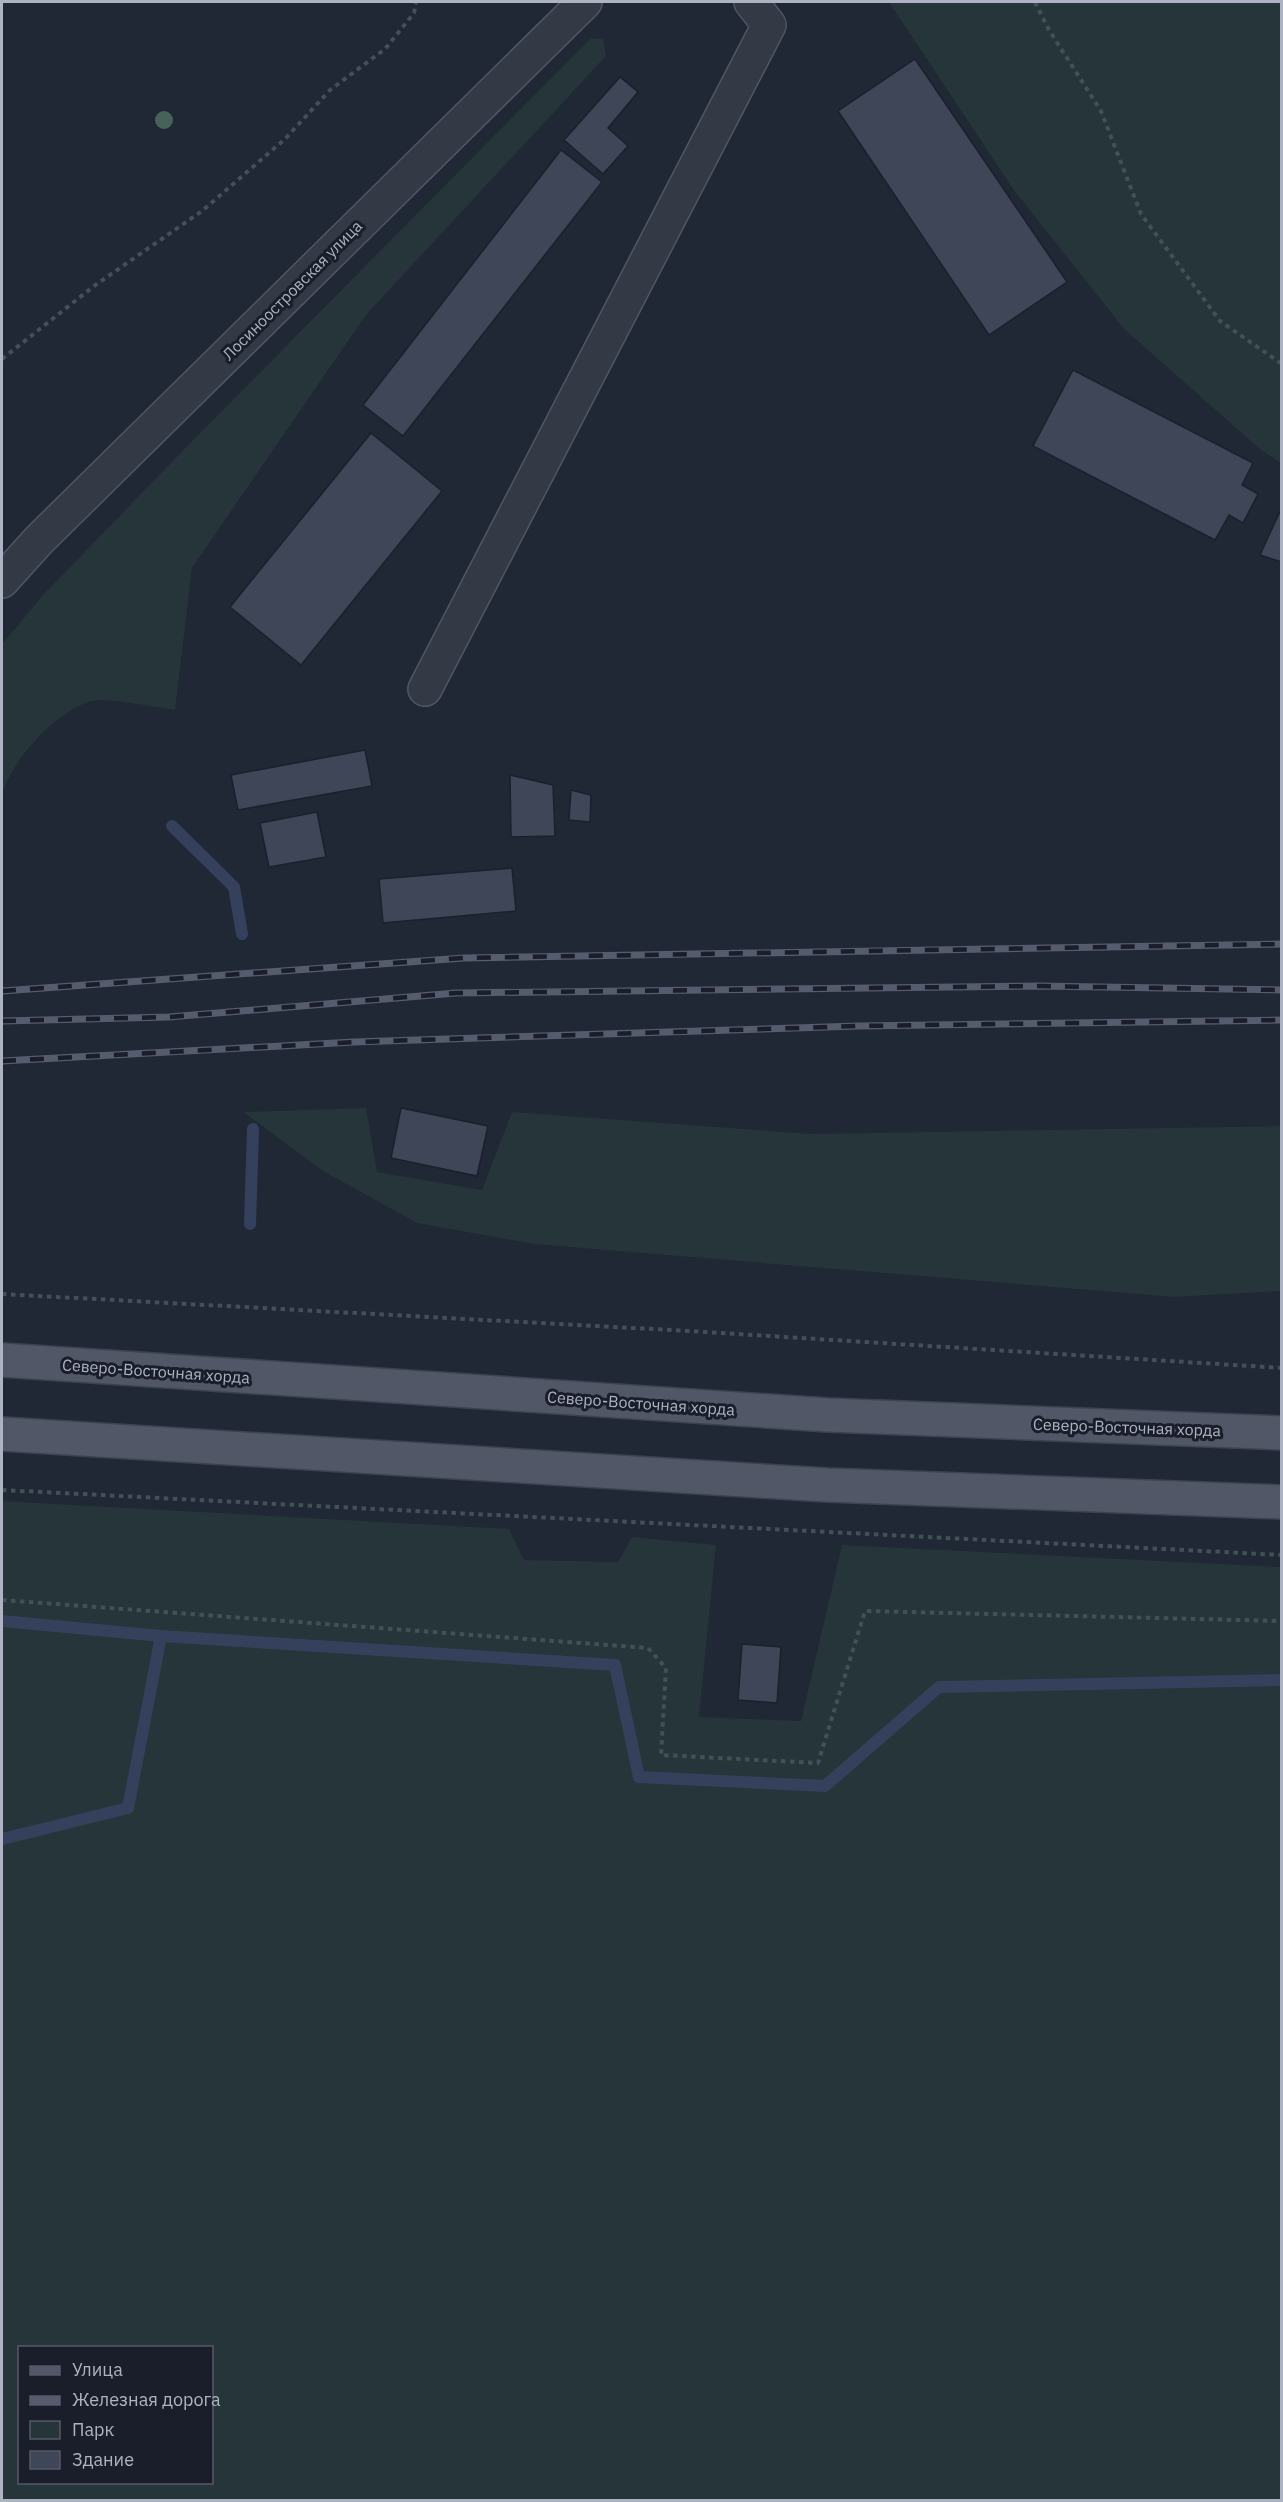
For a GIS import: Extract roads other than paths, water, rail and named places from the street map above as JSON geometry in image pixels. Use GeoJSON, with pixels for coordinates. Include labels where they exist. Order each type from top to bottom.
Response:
{"type":"FeatureCollection","features":[{"type":"Feature","properties":{"kind":"main road","name":"Северо-Восточная хорда"},"geometry":{"type":"LineString","coordinates":[[2,1360],[828,1415],[1281,1433]]}},
{"type":"Feature","properties":{"kind":"main road"},"geometry":{"type":"LineString","coordinates":[[2,1434],[827,1485],[1281,1502]]}},
{"type":"Feature","properties":{"kind":"street","name":"Лосиноостровская улица"},"geometry":{"type":"LineString","coordinates":[[2,581],[39,540],[585,2]]}},
{"type":"Feature","properties":{"kind":"street"},"geometry":{"type":"LineString","coordinates":[[425,689],[769,25],[751,2]]}},
{"type":"Feature","properties":{"kind":"waterway"},"geometry":{"type":"LineString","coordinates":[[172,826],[234,887],[242,934]]}},
{"type":"Feature","properties":{"kind":"waterway"},"geometry":{"type":"LineString","coordinates":[[250,1224],[253,1129]]}},
{"type":"Feature","properties":{"kind":"waterway"},"geometry":{"type":"LineString","coordinates":[[2,1621],[161,1636],[615,1665],[639,1777],[825,1786],[939,1687],[1282,1680]]}},
{"type":"Feature","properties":{"kind":"waterway"},"geometry":{"type":"LineString","coordinates":[[2,1839],[128,1808],[161,1636]]}},
{"type":"Feature","properties":{"kind":"railway"},"geometry":{"type":"LineString","coordinates":[[2,991],[464,958],[1282,944]]}},
{"type":"Feature","properties":{"kind":"railway"},"geometry":{"type":"LineString","coordinates":[[2,1021],[169,1017],[456,993],[1039,986],[1282,990]]}},
{"type":"Feature","properties":{"kind":"railway"},"geometry":{"type":"LineString","coordinates":[[2,1061],[354,1042],[859,1026],[1282,1020]]}}]}
